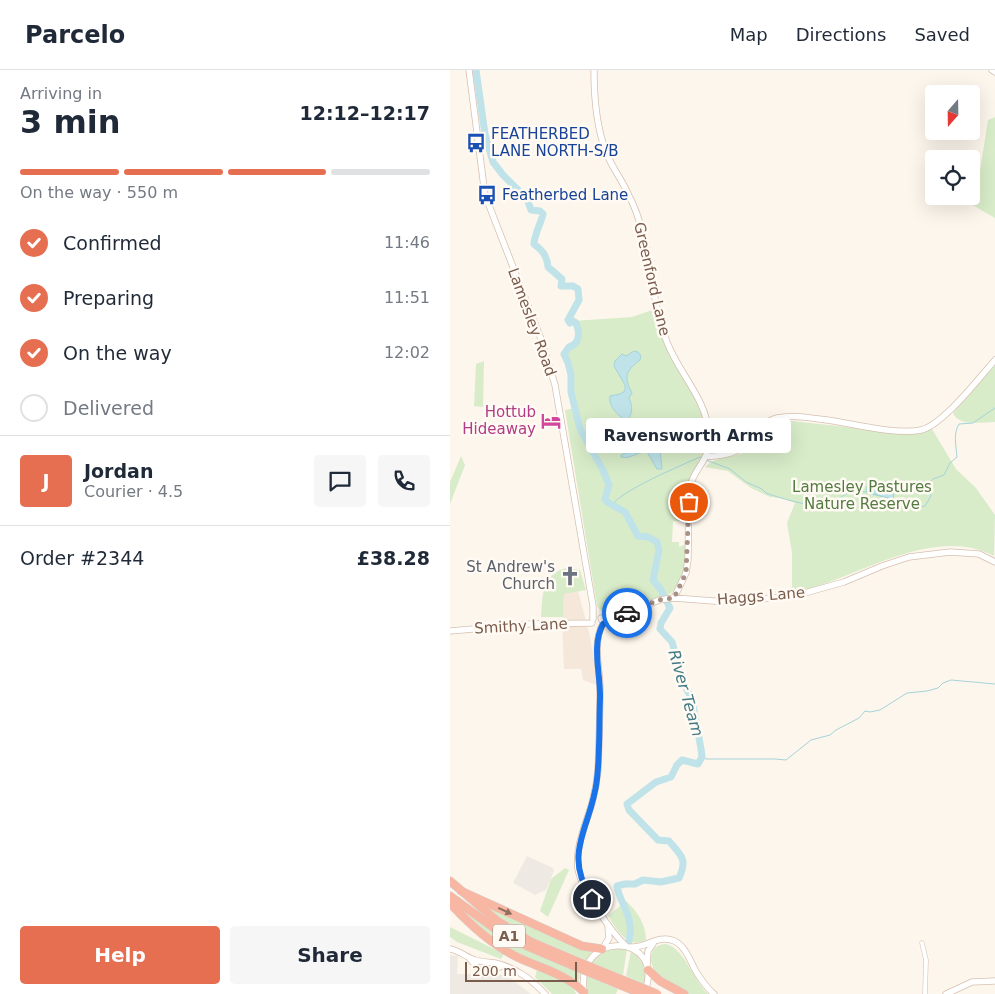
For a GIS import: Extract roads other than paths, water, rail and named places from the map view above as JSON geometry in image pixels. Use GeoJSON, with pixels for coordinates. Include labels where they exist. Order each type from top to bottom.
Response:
{"type":"FeatureCollection","features":[{"type":"Feature","properties":{"kind":"highway","name":"A1"},"geometry":{"type":"LineString","coordinates":[[450,881],[496,920],[531,942],[643,994]]}},
{"type":"Feature","properties":{"kind":"highway"},"geometry":{"type":"LineString","coordinates":[[461,891],[582,946],[603,948]]}},
{"type":"Feature","properties":{"kind":"highway","name":"A1"},"geometry":{"type":"LineString","coordinates":[[450,896],[494,928],[527,946],[657,994]]}},
{"type":"Feature","properties":{"kind":"highway"},"geometry":{"type":"LineString","coordinates":[[450,903],[482,935],[517,957],[570,981],[584,993]]}},
{"type":"Feature","properties":{"kind":"highway"},"geometry":{"type":"LineString","coordinates":[[647,967],[660,981],[684,994]]}},
{"type":"Feature","properties":{"kind":"street","name":"Lamesley Road"},"geometry":{"type":"LineString","coordinates":[[469,70],[484,195],[541,339],[555,385],[593,606],[598,622]]}},
{"type":"Feature","properties":{"kind":"street","name":"Greenford Lane"},"geometry":{"type":"LineString","coordinates":[[594,70],[595,105],[601,136],[612,164],[629,194],[640,223],[650,261],[662,330],[668,345],[701,403],[709,435],[707,456],[691,482],[686,573],[673,598]]}},
{"type":"Feature","properties":{"kind":"street"},"geometry":{"type":"LineString","coordinates":[[707,456],[712,457],[733,452],[745,445],[766,423],[783,417],[821,420],[892,430],[922,430],[938,421],[995,360]]}},
{"type":"Feature","properties":{"kind":"street","name":"Haggs Lane"},"geometry":{"type":"LineString","coordinates":[[598,622],[613,619],[659,600],[673,598],[727,602],[794,596],[844,582],[909,557],[950,552],[979,554],[995,562]]}},
{"type":"Feature","properties":{"kind":"street"},"geometry":{"type":"LineString","coordinates":[[598,622],[597,653],[600,695],[597,778],[579,848],[578,864],[583,884],[616,936],[639,953],[647,967]]}},
{"type":"Feature","properties":{"kind":"street","name":"Smithy Lane"},"geometry":{"type":"LineString","coordinates":[[450,631],[529,624],[598,622]]}},
{"type":"Feature","properties":{"kind":"street"},"geometry":{"type":"LineString","coordinates":[[584,993],[583,981],[586,968],[592,958],[603,948],[610,935],[606,920]]}},
{"type":"Feature","properties":{"kind":"street"},"geometry":{"type":"LineString","coordinates":[[603,948],[614,945],[642,947],[665,938],[671,939],[680,944],[698,976],[714,994]]}},
{"type":"Feature","properties":{"kind":"street"},"geometry":{"type":"LineString","coordinates":[[643,994],[648,984],[648,951],[654,942]]}},
{"type":"Feature","properties":{"kind":"street"},"geometry":{"type":"LineString","coordinates":[[922,943],[926,960],[925,994]]}},
{"type":"Feature","properties":{"kind":"street"},"geometry":{"type":"LineString","coordinates":[[450,949],[484,962],[520,972],[545,994]]}},
{"type":"Feature","properties":{"kind":"street"},"geometry":{"type":"LineString","coordinates":[[469,957],[484,974],[503,966]]}},
{"type":"Feature","properties":{"kind":"street"},"geometry":{"type":"LineString","coordinates":[[478,969],[478,965],[484,962]]}},
{"type":"Feature","properties":{"kind":"street"},"geometry":{"type":"LineString","coordinates":[[484,962],[490,965],[489,971]]}},
{"type":"Feature","properties":{"kind":"street"},"geometry":{"type":"LineString","coordinates":[[946,994],[972,982],[995,981]]}},
{"type":"Feature","properties":{"kind":"water"},"geometry":{"type":"Polygon","coordinates":[[[634,351],[638,352],[641,356],[640,360],[627,374],[627,382],[632,393],[629,398],[632,411],[626,421],[612,407],[610,396],[625,391],[625,385],[614,366],[615,361],[622,354],[626,356],[634,351]]]}},
{"type":"Feature","properties":{"kind":"water"},"geometry":{"type":"Polygon","coordinates":[[[641,440],[660,448],[662,469],[657,469],[647,452],[624,458],[621,457],[621,455],[630,451],[641,440]]]}},
{"type":"Feature","properties":{"kind":"water"},"geometry":{"type":"Polygon","coordinates":[[[876,481],[894,492],[893,499],[867,493],[868,484],[876,481]]]}},
{"type":"Feature","properties":{"kind":"waterway","name":"River Team"},"geometry":{"type":"LineString","coordinates":[[476,70],[485,134],[493,162],[520,192],[525,193],[531,210],[540,211],[543,214],[534,244],[544,254],[548,267],[562,279],[561,286],[573,286],[578,289],[579,300],[568,320],[570,323],[573,321],[576,323],[578,337],[564,354],[571,375],[571,392],[580,429],[603,470],[609,485],[605,499],[607,502],[625,512],[638,536],[648,537],[657,542],[659,550],[653,580],[661,590],[670,608],[661,623],[660,629],[672,642],[684,684],[692,699],[701,749],[702,757],[698,764],[682,760],[671,777],[656,782],[627,804],[629,810],[658,840],[669,841],[680,854],[683,862],[679,878],[661,882],[643,880],[635,884],[617,886],[629,920],[629,941]]}},
{"type":"Feature","properties":{"kind":"waterway"},"geometry":{"type":"LineString","coordinates":[[892,499],[907,506],[925,506],[931,496],[929,483],[933,479],[944,475],[950,463],[957,457],[955,436],[959,424],[973,423],[995,408]]}},
{"type":"Feature","properties":{"kind":"waterway"},"geometry":{"type":"LineString","coordinates":[[612,505],[627,492],[666,472],[700,457],[702,458]]}},
{"type":"Feature","properties":{"kind":"waterway"},"geometry":{"type":"LineString","coordinates":[[706,460],[730,469],[746,482],[762,489],[766,493],[816,506],[832,504],[850,492],[859,491],[883,497]]}},
{"type":"Feature","properties":{"kind":"waterway"},"geometry":{"type":"LineString","coordinates":[[702,757],[706,759],[786,760],[811,740],[830,735],[859,718],[865,711],[880,710],[907,693],[938,688],[943,683],[951,680],[995,684]]}},
{"type":"Feature","properties":{"kind":"place","name":"FEATHERBED LANE NORTH-S/B"},"geometry":{"type":"Point","coordinates":[476,143]}},
{"type":"Feature","properties":{"kind":"place","name":"Featherbed Lane"},"geometry":{"type":"Point","coordinates":[487,195]}},
{"type":"Feature","properties":{"kind":"place","name":"Hottub Hideaway"},"geometry":{"type":"Point","coordinates":[551,421]}},
{"type":"Feature","properties":{"kind":"place","name":"Ravensworth Arms"},"geometry":{"type":"Point","coordinates":[689,502]}},
{"type":"Feature","properties":{"kind":"place","name":"St Andrew's Church"},"geometry":{"type":"Point","coordinates":[570,576]}},
{"type":"Feature","properties":{"kind":"park label","name":"Lamesley Pastures Nature Reserve"},"geometry":{"type":"Point","coordinates":[862,496]}}]}
